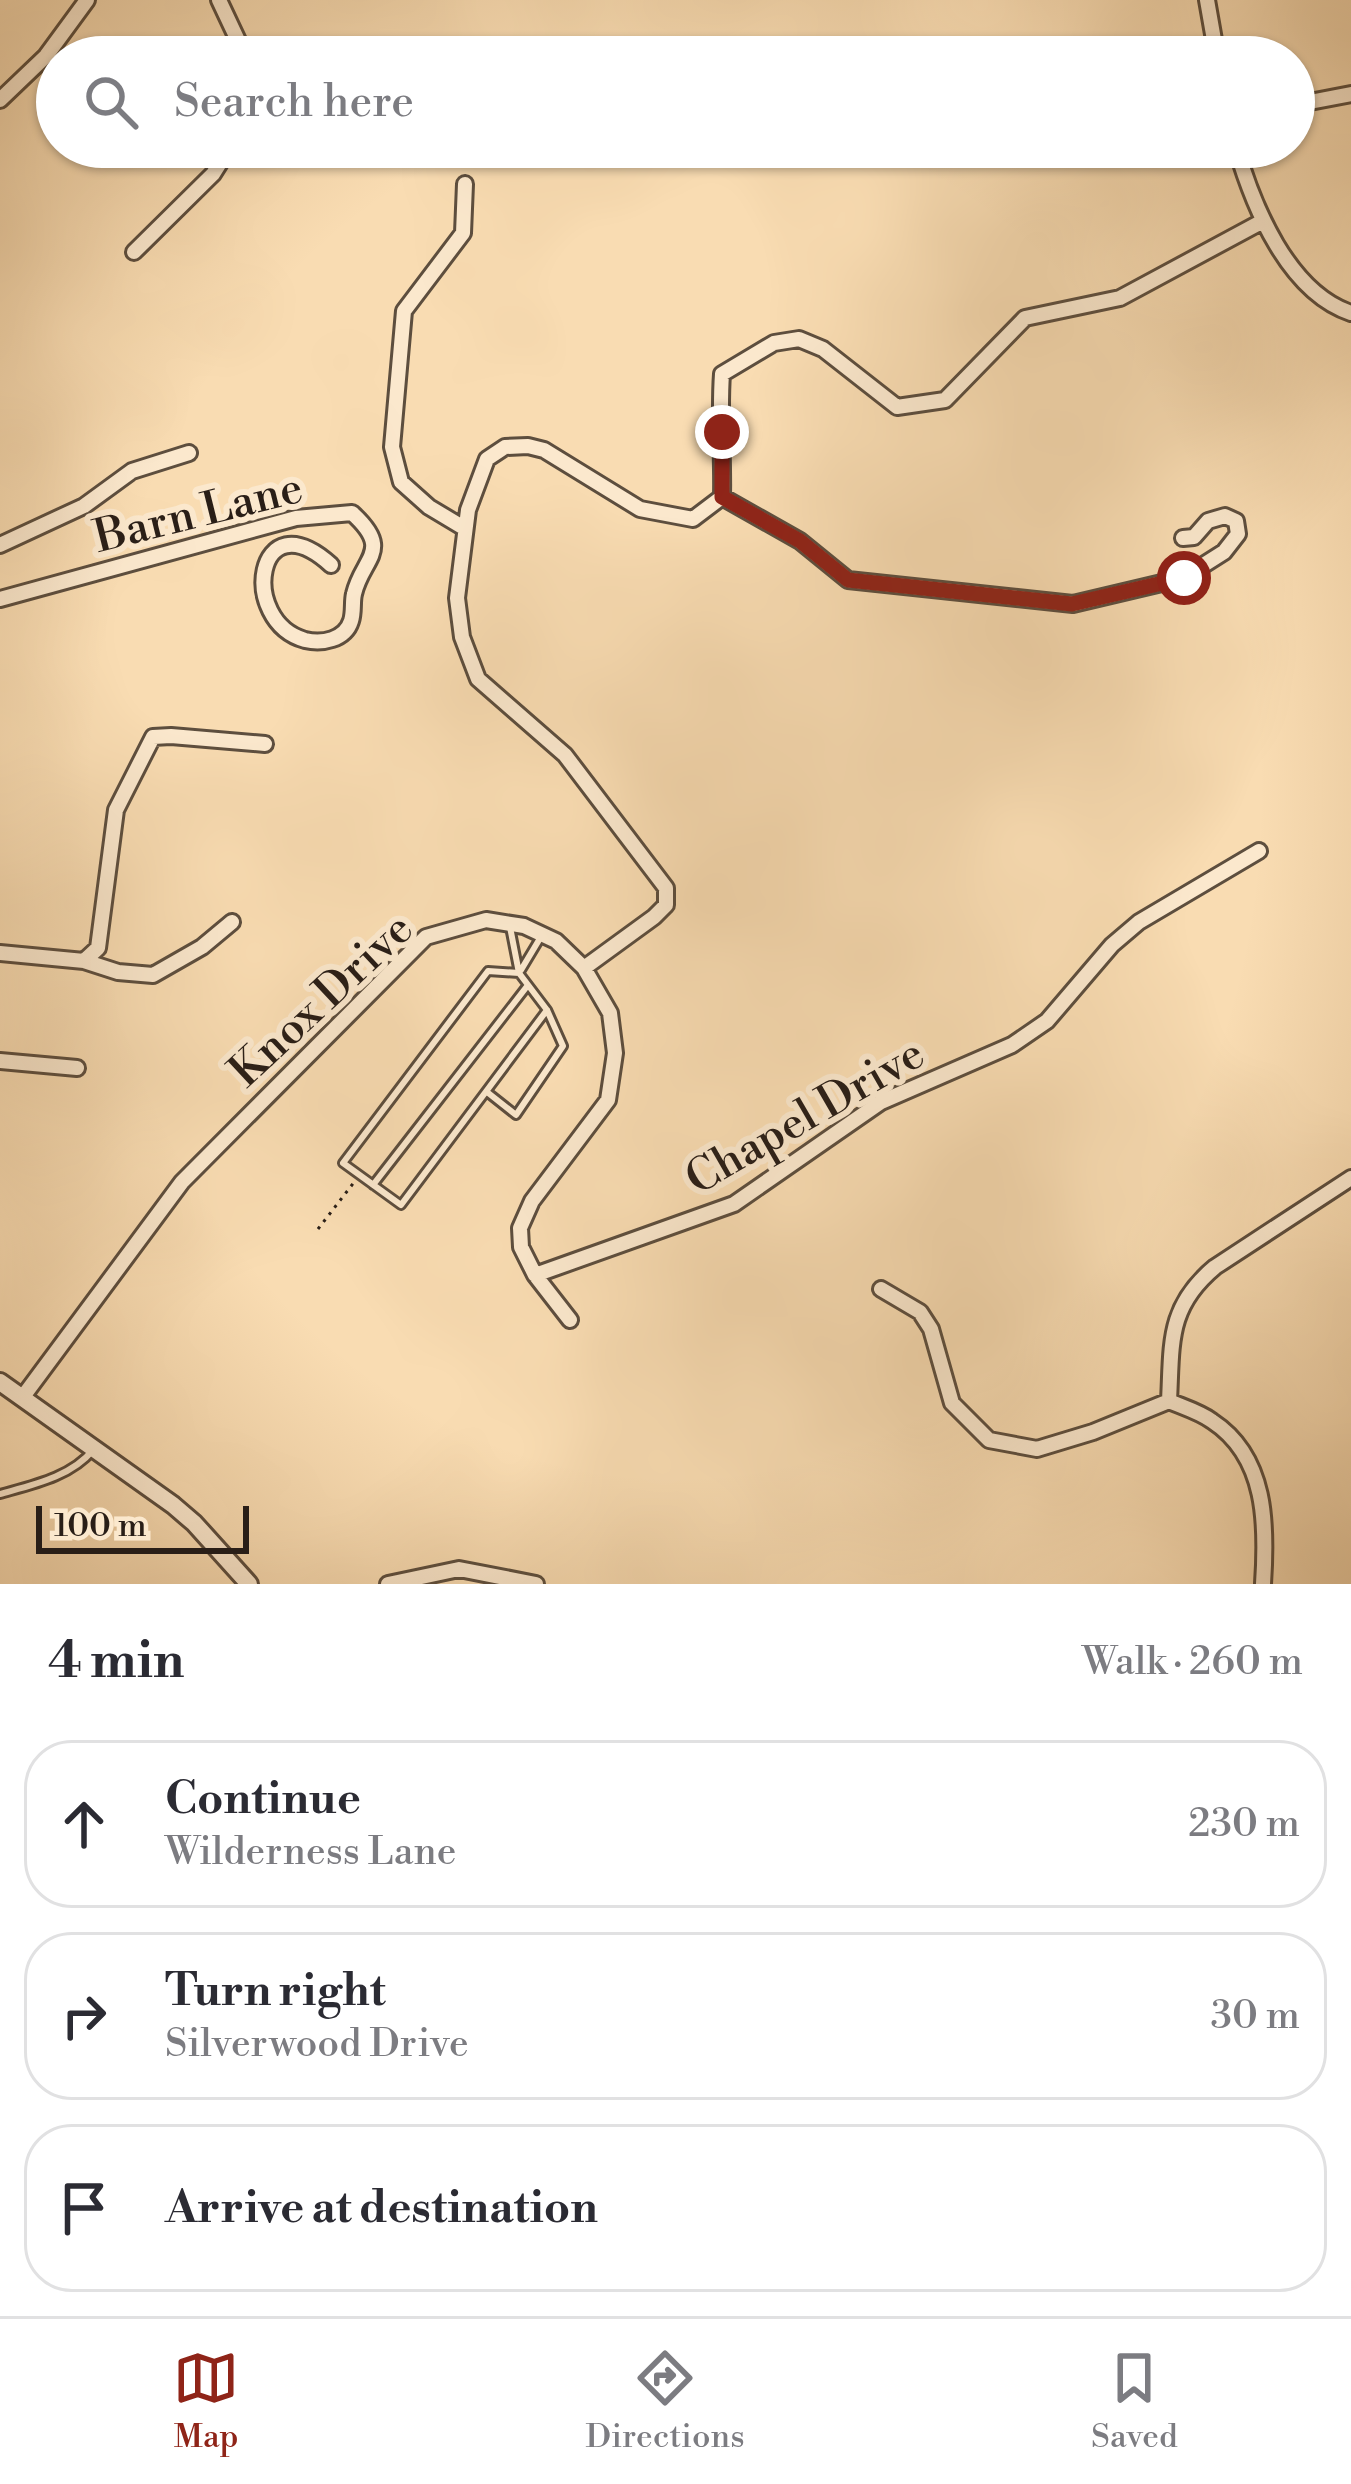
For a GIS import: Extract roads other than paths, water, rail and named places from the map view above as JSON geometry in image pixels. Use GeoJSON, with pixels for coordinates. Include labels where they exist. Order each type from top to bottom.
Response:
{"type":"FeatureCollection","features":[{"type":"Feature","properties":{"kind":"street"},"geometry":{"type":"LineString","coordinates":[[60,36],[86,0]]}},
{"type":"Feature","properties":{"kind":"street"},"geometry":{"type":"LineString","coordinates":[[219,0],[236,36]]}},
{"type":"Feature","properties":{"kind":"street"},"geometry":{"type":"LineString","coordinates":[[1207,0],[1213,36]]}},
{"type":"Feature","properties":{"kind":"street"},"geometry":{"type":"LineString","coordinates":[[0,100],[36,66]]}},
{"type":"Feature","properties":{"kind":"street"},"geometry":{"type":"LineString","coordinates":[[1315,101],[1351,94]]}},
{"type":"Feature","properties":{"kind":"street"},"geometry":{"type":"LineString","coordinates":[[134,252],[217,168]]}},
{"type":"Feature","properties":{"kind":"street"},"geometry":{"type":"LineString","coordinates":[[1242,168],[1263,221],[1299,276],[1334,308],[1351,313]]}},
{"type":"Feature","properties":{"kind":"street"},"geometry":{"type":"LineString","coordinates":[[464,528],[429,507],[401,482],[392,447],[404,311],[463,233],[465,184]]}},
{"type":"Feature","properties":{"kind":"street"},"geometry":{"type":"LineString","coordinates":[[722,497],[722,374],[774,344],[799,339],[823,349],[897,407],[945,400],[1024,318],[1120,298],[1263,221]]}},
{"type":"Feature","properties":{"kind":"street"},"geometry":{"type":"LineString","coordinates":[[584,968],[666,905],[666,888],[565,755],[478,679],[462,637],[458,598],[464,528],[487,459],[515,445],[544,451],[640,509],[693,519],[722,497]]}},
{"type":"Feature","properties":{"kind":"street"},"geometry":{"type":"LineString","coordinates":[[0,545],[84,506],[132,471],[189,453]]}},
{"type":"Feature","properties":{"kind":"street"},"geometry":{"type":"LineString","coordinates":[[722,497],[800,541],[848,580],[1072,604],[1184,578],[1224,552],[1238,534],[1236,521],[1226,516],[1208,521],[1194,537],[1183,538]]}},
{"type":"Feature","properties":{"kind":"street","name":"Barn Lane"},"geometry":{"type":"LineString","coordinates":[[0,599],[296,518],[352,513],[371,538],[374,556],[354,592],[350,626],[339,637],[323,642],[294,635],[278,621],[263,595],[262,576],[266,560],[289,544],[314,550],[331,565]]}},
{"type":"Feature","properties":{"kind":"street"},"geometry":{"type":"LineString","coordinates":[[84,961],[98,948],[116,810],[153,737],[265,744]]}},
{"type":"Feature","properties":{"kind":"street","name":"Chapel Drive"},"geometry":{"type":"LineString","coordinates":[[535,1275],[734,1204],[881,1102],[1012,1045],[1047,1021],[1112,945],[1139,922],[1259,851]]}},
{"type":"Feature","properties":{"kind":"street","name":"Knox Drive"},"geometry":{"type":"LineString","coordinates":[[22,1397],[182,1182],[427,938],[486,920],[524,926],[556,941],[584,968],[610,1013],[615,1053],[608,1100],[532,1201],[520,1228],[521,1246],[535,1275]]}},
{"type":"Feature","properties":{"kind":"street"},"geometry":{"type":"LineString","coordinates":[[0,952],[153,975],[232,922]]}},
{"type":"Feature","properties":{"kind":"street"},"geometry":{"type":"LineString","coordinates":[[0,1061],[76,1068]]}},
{"type":"Feature","properties":{"kind":"street"},"geometry":{"type":"LineString","coordinates":[[1169,1401],[1172,1340],[1181,1305],[1194,1284],[1351,1178]]}},
{"type":"Feature","properties":{"kind":"street"},"geometry":{"type":"LineString","coordinates":[[535,1275],[570,1320]]}},
{"type":"Feature","properties":{"kind":"street"},"geometry":{"type":"LineString","coordinates":[[881,1289],[920,1312],[931,1329],[952,1403],[989,1440],[1037,1449],[1169,1401],[1212,1420],[1237,1442],[1258,1484],[1265,1545],[1263,1584]]}},
{"type":"Feature","properties":{"kind":"street"},"geometry":{"type":"LineString","coordinates":[[0,1382],[183,1514],[249,1584]]}},
{"type":"Feature","properties":{"kind":"street"},"geometry":{"type":"LineString","coordinates":[[388,1584],[459,1569],[536,1584]]}},
{"type":"Feature","properties":{"kind":"lane"},"geometry":{"type":"LineString","coordinates":[[487,1092],[516,1115],[563,1046],[547,1010],[519,973],[510,924]]}},
{"type":"Feature","properties":{"kind":"lane"},"geometry":{"type":"LineString","coordinates":[[519,973],[542,934]]}},
{"type":"Feature","properties":{"kind":"lane"},"geometry":{"type":"LineString","coordinates":[[519,973],[488,971],[343,1163],[401,1205],[547,1010]]}},
{"type":"Feature","properties":{"kind":"lane"},"geometry":{"type":"LineString","coordinates":[[373,1185],[528,985]]}},
{"type":"Feature","properties":{"kind":"lane"},"geometry":{"type":"LineString","coordinates":[[0,1494],[43,1482],[84,1461],[94,1449]]}}]}
